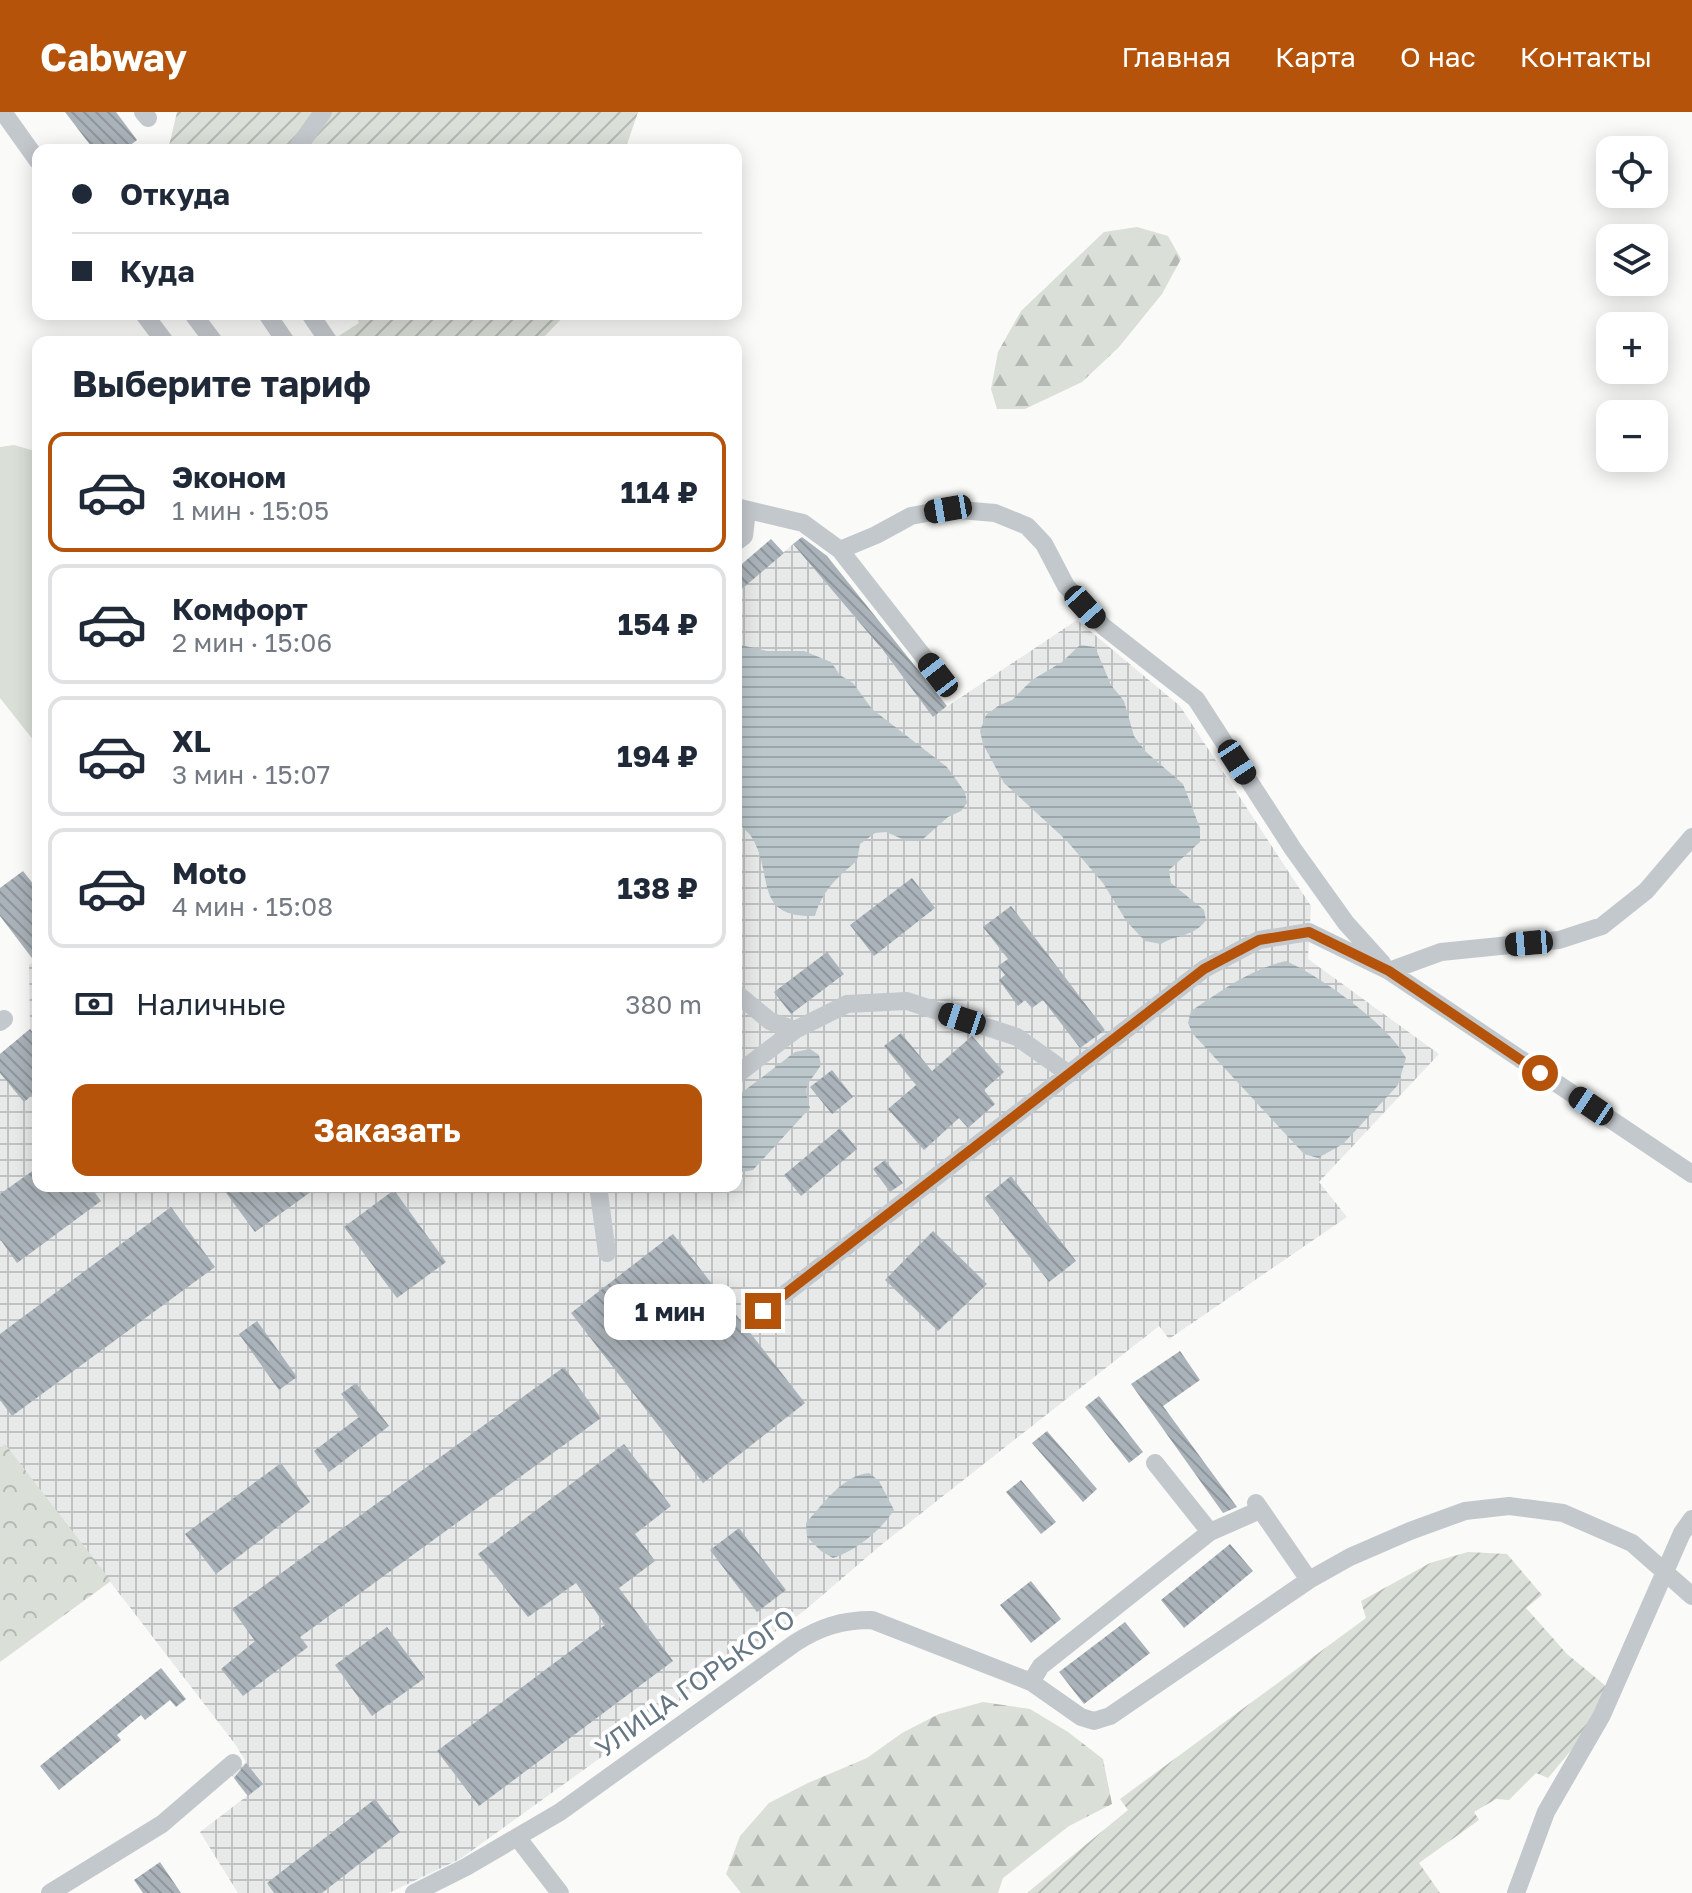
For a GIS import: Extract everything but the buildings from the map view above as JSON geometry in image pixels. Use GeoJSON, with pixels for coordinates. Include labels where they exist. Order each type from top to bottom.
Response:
{"type":"FeatureCollection","features":[{"type":"Feature","properties":{"kind":"street"},"geometry":{"type":"LineString","coordinates":[[3,112],[32,153]]}},
{"type":"Feature","properties":{"kind":"street"},"geometry":{"type":"LineString","coordinates":[[300,144],[323,112]]}},
{"type":"Feature","properties":{"kind":"street"},"geometry":{"type":"LineString","coordinates":[[742,538],[742,509],[803,523],[840,550],[938,675]]}},
{"type":"Feature","properties":{"kind":"street"},"geometry":{"type":"LineString","coordinates":[[840,550],[911,516],[948,509],[995,513],[1027,526],[1044,544],[1066,586],[1104,627],[1196,699],[1293,849],[1346,923],[1389,971]]}},
{"type":"Feature","properties":{"kind":"street"},"geometry":{"type":"LineString","coordinates":[[1389,971],[1441,952],[1559,940],[1602,926],[1646,891],[1692,837]]}},
{"type":"Feature","properties":{"kind":"street"},"geometry":{"type":"LineString","coordinates":[[763,1311],[1204,969],[1259,940],[1309,932],[1389,971],[1692,1174]]}},
{"type":"Feature","properties":{"kind":"street"},"geometry":{"type":"LineString","coordinates":[[742,998],[770,1021],[795,1030]]}},
{"type":"Feature","properties":{"kind":"street"},"geometry":{"type":"LineString","coordinates":[[742,1070],[795,1030],[847,1004],[907,1001],[1017,1037],[1069,1074]]}},
{"type":"Feature","properties":{"kind":"street"},"geometry":{"type":"LineString","coordinates":[[599,1192],[607,1253]]}},
{"type":"Feature","properties":{"kind":"street"},"geometry":{"type":"LineString","coordinates":[[1155,1463],[1210,1532]]}},
{"type":"Feature","properties":{"kind":"street"},"geometry":{"type":"LineString","coordinates":[[1031,1682],[1041,1666],[1210,1532],[1258,1506],[1309,1580]]}},
{"type":"Feature","properties":{"kind":"street","name":"УЛИЦА ГОРЬКОГО"},"geometry":{"type":"LineString","coordinates":[[414,1893],[560,1812],[817,1629],[848,1620],[872,1620],[1031,1682],[1081,1717],[1094,1721],[1110,1716],[1309,1580],[1350,1557],[1465,1511],[1509,1506],[1563,1513],[1632,1543],[1692,1596]]}},
{"type":"Feature","properties":{"kind":"street"},"geometry":{"type":"LineString","coordinates":[[1516,1893],[1546,1812],[1602,1715],[1665,1570],[1692,1519]]}},
{"type":"Feature","properties":{"kind":"street"},"geometry":{"type":"LineString","coordinates":[[50,1893],[162,1824],[233,1763]]}},
{"type":"Feature","properties":{"kind":"street"},"geometry":{"type":"LineString","coordinates":[[517,1837],[560,1893]]}},
{"type":"Feature","properties":{"kind":"shaded area"},"geometry":{"type":"Polygon","coordinates":[[[793,544],[877,643],[933,716],[1077,620],[1180,706],[1311,906],[1308,959],[1439,1054],[1319,1182],[1347,1217],[1169,1339],[1159,1326],[881,1545],[804,1611],[460,1859],[389,1893],[238,1893],[200,1832],[247,1796],[231,1774],[246,1762],[5,1445],[0,1448],[0,1054],[30,1029],[29,965],[32,963],[32,1192],[742,1192],[742,589],[793,544]]]}},
{"type":"Feature","properties":{"kind":"shaded area"},"geometry":{"type":"Polygon","coordinates":[[[742,645],[767,651],[804,651],[831,662],[840,675],[853,683],[872,709],[947,767],[965,792],[967,803],[922,840],[907,841],[886,832],[875,833],[860,844],[857,861],[832,885],[815,916],[796,915],[774,903],[760,855],[742,828],[742,645]]]}},
{"type":"Feature","properties":{"kind":"shaded area"},"geometry":{"type":"Polygon","coordinates":[[[1080,645],[1095,647],[1111,685],[1124,701],[1134,736],[1146,752],[1183,784],[1200,828],[1200,842],[1169,870],[1171,883],[1204,910],[1206,920],[1191,932],[1161,944],[1145,941],[1127,922],[1103,883],[1066,840],[1004,783],[983,744],[980,731],[986,715],[1012,700],[1032,680],[1062,662],[1080,645]]]}},
{"type":"Feature","properties":{"kind":"shaded area"},"geometry":{"type":"Polygon","coordinates":[[[1286,961],[1317,978],[1370,1017],[1406,1058],[1398,1085],[1343,1144],[1318,1158],[1304,1154],[1193,1034],[1188,1023],[1191,1011],[1225,988],[1260,969],[1286,961]]]}},
{"type":"Feature","properties":{"kind":"shaded area"},"geometry":{"type":"Polygon","coordinates":[[[810,1049],[819,1055],[821,1065],[807,1088],[810,1108],[753,1170],[742,1172],[742,1092],[795,1052],[810,1049]]]}},
{"type":"Feature","properties":{"kind":"shaded area"},"geometry":{"type":"Polygon","coordinates":[[[869,1473],[879,1481],[894,1510],[867,1539],[833,1558],[807,1537],[806,1523],[842,1485],[869,1473]]]}},
{"type":"Feature","properties":{"kind":"green space"},"geometry":{"type":"Polygon","coordinates":[[[177,112],[638,112],[627,144],[169,144],[177,112]]]}},
{"type":"Feature","properties":{"kind":"green space"},"geometry":{"type":"Polygon","coordinates":[[[1137,227],[1168,236],[1181,259],[1162,294],[1119,347],[1082,382],[1025,409],[997,409],[991,389],[998,352],[1021,311],[1104,232],[1137,227]]]}},
{"type":"Feature","properties":{"kind":"green space"},"geometry":{"type":"Polygon","coordinates":[[[358,320],[560,320],[545,336],[339,336],[359,323],[358,320]]]}},
{"type":"Feature","properties":{"kind":"green space"},"geometry":{"type":"Polygon","coordinates":[[[14,445],[32,450],[32,738],[0,698],[0,447],[14,445]]]}},
{"type":"Feature","properties":{"kind":"green space"},"geometry":{"type":"Polygon","coordinates":[[[5,1444],[111,1581],[0,1662],[0,1448],[5,1444]]]}},
{"type":"Feature","properties":{"kind":"green space"},"geometry":{"type":"Polygon","coordinates":[[[1468,1552],[1507,1554],[1542,1595],[1526,1608],[1567,1654],[1607,1687],[1579,1741],[1548,1778],[1536,1773],[1509,1800],[1496,1799],[1474,1812],[1479,1820],[1419,1863],[1440,1893],[1027,1893],[1128,1810],[1120,1799],[1366,1618],[1361,1601],[1430,1563],[1468,1552]]]}},
{"type":"Feature","properties":{"kind":"green space"},"geometry":{"type":"Polygon","coordinates":[[[983,1702],[1030,1709],[1068,1732],[1103,1759],[1112,1804],[1069,1826],[1003,1878],[998,1893],[741,1893],[726,1874],[740,1836],[769,1803],[867,1758],[902,1733],[939,1714],[983,1702]]]}},
{"type":"Feature","properties":{"kind":"route"},"geometry":{"type":"LineString","coordinates":[[763,1311],[1204,969],[1259,940],[1309,932],[1389,971],[1540,1073]]}}]}
